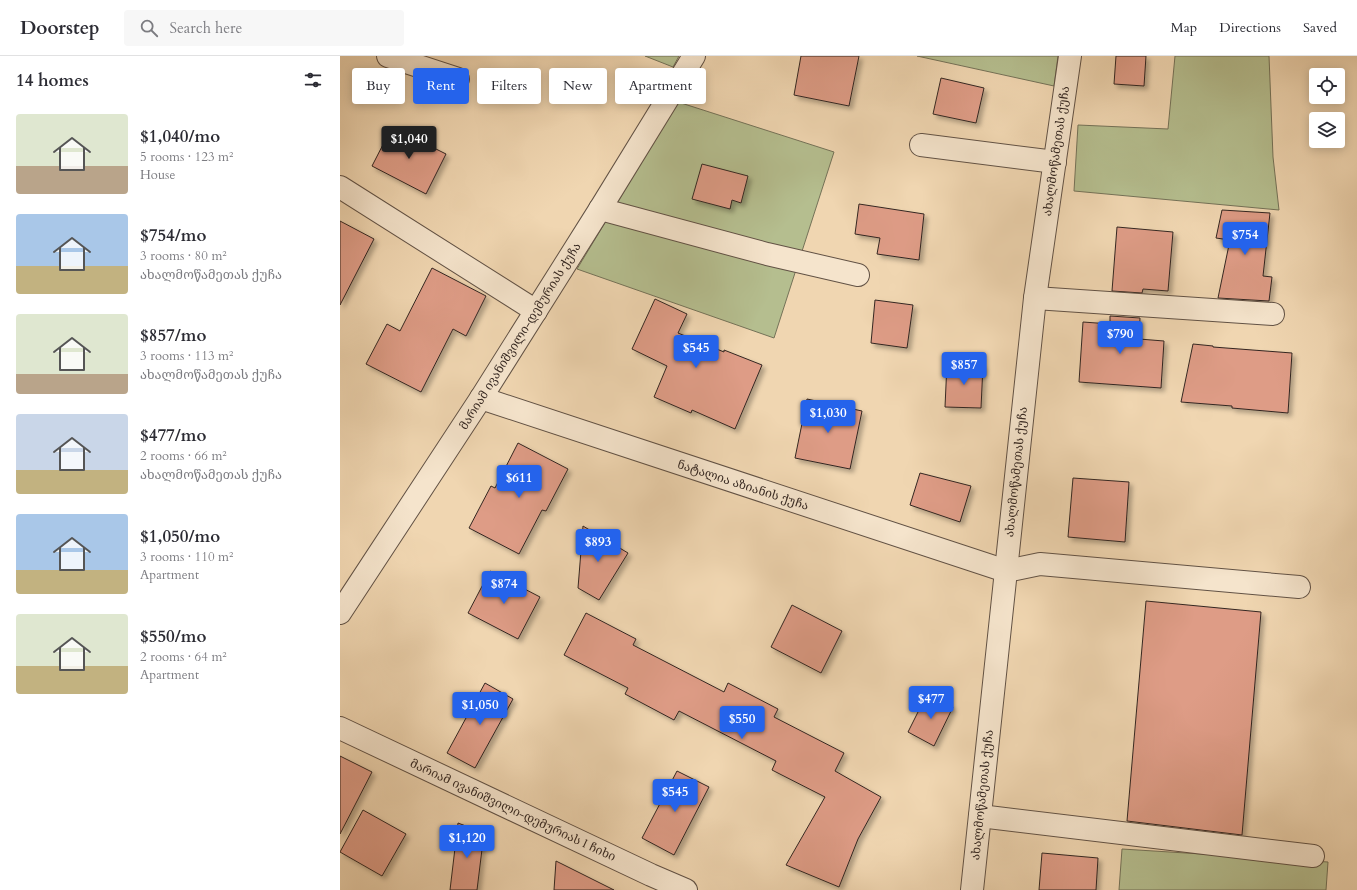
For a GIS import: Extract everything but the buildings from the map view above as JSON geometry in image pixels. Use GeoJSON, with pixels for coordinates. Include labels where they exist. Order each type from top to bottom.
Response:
{"type":"FeatureCollection","features":[{"type":"Feature","properties":{"kind":"street"},"geometry":{"type":"LineString","coordinates":[[388,56],[425,68]]}},
{"type":"Feature","properties":{"kind":"street","name":"მარიამ ივანიშვილი-დემურიას ქუჩა"},"geometry":{"type":"LineString","coordinates":[[340,613],[481,398],[694,56]]}},
{"type":"Feature","properties":{"kind":"street","name":"ახალმოწამეთას ქუჩა"},"geometry":{"type":"LineString","coordinates":[[972,890],[1035,298],[1070,56]]}},
{"type":"Feature","properties":{"kind":"street"},"geometry":{"type":"LineString","coordinates":[[921,145],[1055,162]]}},
{"type":"Feature","properties":{"kind":"street"},"geometry":{"type":"LineString","coordinates":[[340,187],[536,311]]}},
{"type":"Feature","properties":{"kind":"street"},"geometry":{"type":"LineString","coordinates":[[600,209],[767,254],[858,275]]}},
{"type":"Feature","properties":{"kind":"street"},"geometry":{"type":"LineString","coordinates":[[1035,298],[1273,314]]}},
{"type":"Feature","properties":{"kind":"street","name":"ნატალია აზიანის ქუჩა"},"geometry":{"type":"LineString","coordinates":[[481,398],[1006,571]]}},
{"type":"Feature","properties":{"kind":"street"},"geometry":{"type":"LineString","coordinates":[[1006,571],[1040,564],[1299,587]]}},
{"type":"Feature","properties":{"kind":"street","name":"მარიამ ივანიშვილი-დემურიას I ჩიხი"},"geometry":{"type":"LineString","coordinates":[[340,728],[644,872],[686,890]]}},
{"type":"Feature","properties":{"kind":"street"},"geometry":{"type":"LineString","coordinates":[[980,816],[1313,856]]}},
{"type":"Feature","properties":{"kind":"green space"},"geometry":{"type":"Polygon","coordinates":[[[645,56],[679,56],[673,67],[645,56]]]}},
{"type":"Feature","properties":{"kind":"green space"},"geometry":{"type":"Polygon","coordinates":[[[917,56],[1058,56],[1054,86],[917,56]]]}},
{"type":"Feature","properties":{"kind":"green space"},"geometry":{"type":"Polygon","coordinates":[[[1175,56],[1269,56],[1273,157],[1279,210],[1074,191],[1078,125],[1168,129],[1175,56]]]}},
{"type":"Feature","properties":{"kind":"green space"},"geometry":{"type":"Polygon","coordinates":[[[677,104],[684,104],[834,152],[774,338],[577,269],[677,104]]]}},
{"type":"Feature","properties":{"kind":"green space"},"geometry":{"type":"Polygon","coordinates":[[[1122,849],[1328,862],[1326,890],[1119,890],[1122,849]]]}}]}
